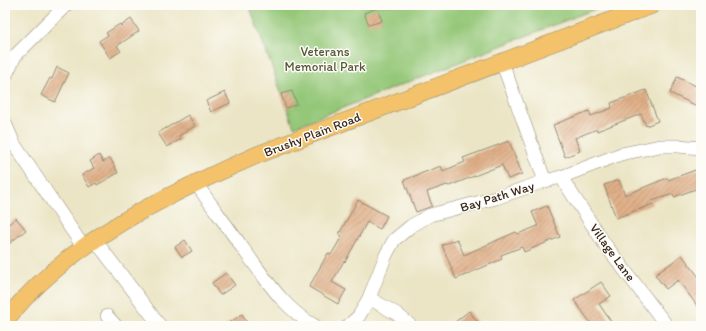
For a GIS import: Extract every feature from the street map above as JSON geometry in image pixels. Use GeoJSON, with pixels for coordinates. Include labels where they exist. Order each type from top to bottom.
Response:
{"type":"FeatureCollection","features":[{"type":"Feature","properties":{"kind":"main road","name":"Brushy Plain Road"},"geometry":{"type":"LineString","coordinates":[[5,321],[21,301],[39,283],[90,244],[168,196],[195,182],[258,155],[652,5]]}},
{"type":"Feature","properties":{"kind":"street"},"geometry":{"type":"LineString","coordinates":[[5,77],[15,56],[66,5]]}},
{"type":"Feature","properties":{"kind":"street"},"geometry":{"type":"LineString","coordinates":[[502,62],[545,181]]}},
{"type":"Feature","properties":{"kind":"street"},"geometry":{"type":"LineString","coordinates":[[5,123],[14,144],[90,244],[160,326]]}},
{"type":"Feature","properties":{"kind":"street","name":"Bay Path Way"},"geometry":{"type":"LineString","coordinates":[[348,326],[359,316],[369,298],[386,255],[394,240],[411,226],[430,215],[496,198],[561,177],[621,154],[660,146],[701,148]]}},
{"type":"Feature","properties":{"kind":"street","name":"Village Lane"},"geometry":{"type":"LineString","coordinates":[[561,177],[604,242],[667,326]]}},
{"type":"Feature","properties":{"kind":"street"},"geometry":{"type":"LineString","coordinates":[[195,182],[267,282],[287,305],[315,326]]}},
{"type":"Feature","properties":{"kind":"street"},"geometry":{"type":"LineString","coordinates":[[369,298],[397,314],[411,326]]}},
{"type":"Feature","properties":{"kind":"street"},"geometry":{"type":"LineString","coordinates":[[107,316],[116,326]]}},
{"type":"Feature","properties":{"kind":"green space","name":"Veterans Memorial Park"},"geometry":{"type":"Polygon","coordinates":[[[249,5],[605,5],[294,127],[249,5]]]}},
{"type":"Feature","properties":{"kind":"building"},"geometry":{"type":"Polygon","coordinates":[[[377,8],[382,21],[369,25],[364,13],[377,8]]]}},
{"type":"Feature","properties":{"kind":"building"},"geometry":{"type":"Polygon","coordinates":[[[131,19],[139,31],[117,46],[121,51],[110,58],[99,41],[108,35],[106,33],[120,24],[121,26],[131,19]]]}},
{"type":"Feature","properties":{"kind":"building"},"geometry":{"type":"Polygon","coordinates":[[[57,67],[69,73],[55,102],[41,95],[50,78],[52,79],[57,67]]]}},
{"type":"Feature","properties":{"kind":"building"},"geometry":{"type":"Polygon","coordinates":[[[677,77],[698,87],[697,90],[701,92],[701,108],[670,93],[677,77]]]}},
{"type":"Feature","properties":{"kind":"building"},"geometry":{"type":"Polygon","coordinates":[[[646,90],[658,121],[646,126],[641,114],[597,131],[597,129],[575,138],[580,151],[565,157],[553,125],[589,111],[591,116],[612,108],[611,103],[646,90]]]}},
{"type":"Feature","properties":{"kind":"building"},"geometry":{"type":"Polygon","coordinates":[[[292,91],[297,104],[286,108],[281,94],[292,91]]]}},
{"type":"Feature","properties":{"kind":"building"},"geometry":{"type":"Polygon","coordinates":[[[225,92],[230,103],[211,112],[206,101],[225,92]]]}},
{"type":"Feature","properties":{"kind":"building"},"geometry":{"type":"Polygon","coordinates":[[[188,115],[195,126],[179,136],[181,139],[167,147],[158,133],[188,115]]]}},
{"type":"Feature","properties":{"kind":"building"},"geometry":{"type":"Polygon","coordinates":[[[509,141],[522,174],[508,179],[502,165],[449,186],[447,185],[427,192],[432,206],[416,212],[404,180],[441,166],[443,171],[465,162],[463,158],[509,141]]]}},
{"type":"Feature","properties":{"kind":"building"},"geometry":{"type":"Polygon","coordinates":[[[99,155],[103,162],[110,158],[118,173],[97,185],[96,183],[89,187],[82,175],[94,168],[90,161],[99,155]]]}},
{"type":"Feature","properties":{"kind":"building"},"geometry":{"type":"Polygon","coordinates":[[[701,168],[701,187],[674,197],[673,194],[652,201],[653,204],[616,218],[604,185],[619,180],[625,195],[667,178],[668,180],[701,168]]]}},
{"type":"Feature","properties":{"kind":"building"},"geometry":{"type":"Polygon","coordinates":[[[358,200],[387,216],[380,229],[367,222],[332,282],[346,290],[338,304],[309,287],[328,253],[331,255],[342,236],[339,234],[358,200]]]}},
{"type":"Feature","properties":{"kind":"building"},"geometry":{"type":"Polygon","coordinates":[[[547,206],[560,237],[524,252],[522,247],[501,255],[502,259],[456,279],[442,245],[457,239],[464,255],[516,232],[518,234],[538,226],[532,212],[547,206]]]}},
{"type":"Feature","properties":{"kind":"building"},"geometry":{"type":"Polygon","coordinates":[[[16,218],[26,230],[5,247],[5,227],[16,218]]]}},
{"type":"Feature","properties":{"kind":"building"},"geometry":{"type":"Polygon","coordinates":[[[185,240],[192,251],[182,257],[175,247],[185,240]]]}},
{"type":"Feature","properties":{"kind":"building"},"geometry":{"type":"Polygon","coordinates":[[[682,255],[701,280],[701,311],[678,280],[666,289],[655,275],[682,255]]]}},
{"type":"Feature","properties":{"kind":"building"},"geometry":{"type":"Polygon","coordinates":[[[226,273],[235,285],[220,295],[212,283],[226,273]]]}},
{"type":"Feature","properties":{"kind":"building"},"geometry":{"type":"Polygon","coordinates":[[[601,282],[611,296],[599,304],[614,326],[593,326],[574,300],[601,282]]]}},
{"type":"Feature","properties":{"kind":"building"},"geometry":{"type":"Polygon","coordinates":[[[469,311],[481,326],[450,326],[469,311]]]}},
{"type":"Feature","properties":{"kind":"building"},"geometry":{"type":"Polygon","coordinates":[[[242,314],[249,326],[225,326],[242,314]]]}}]}
